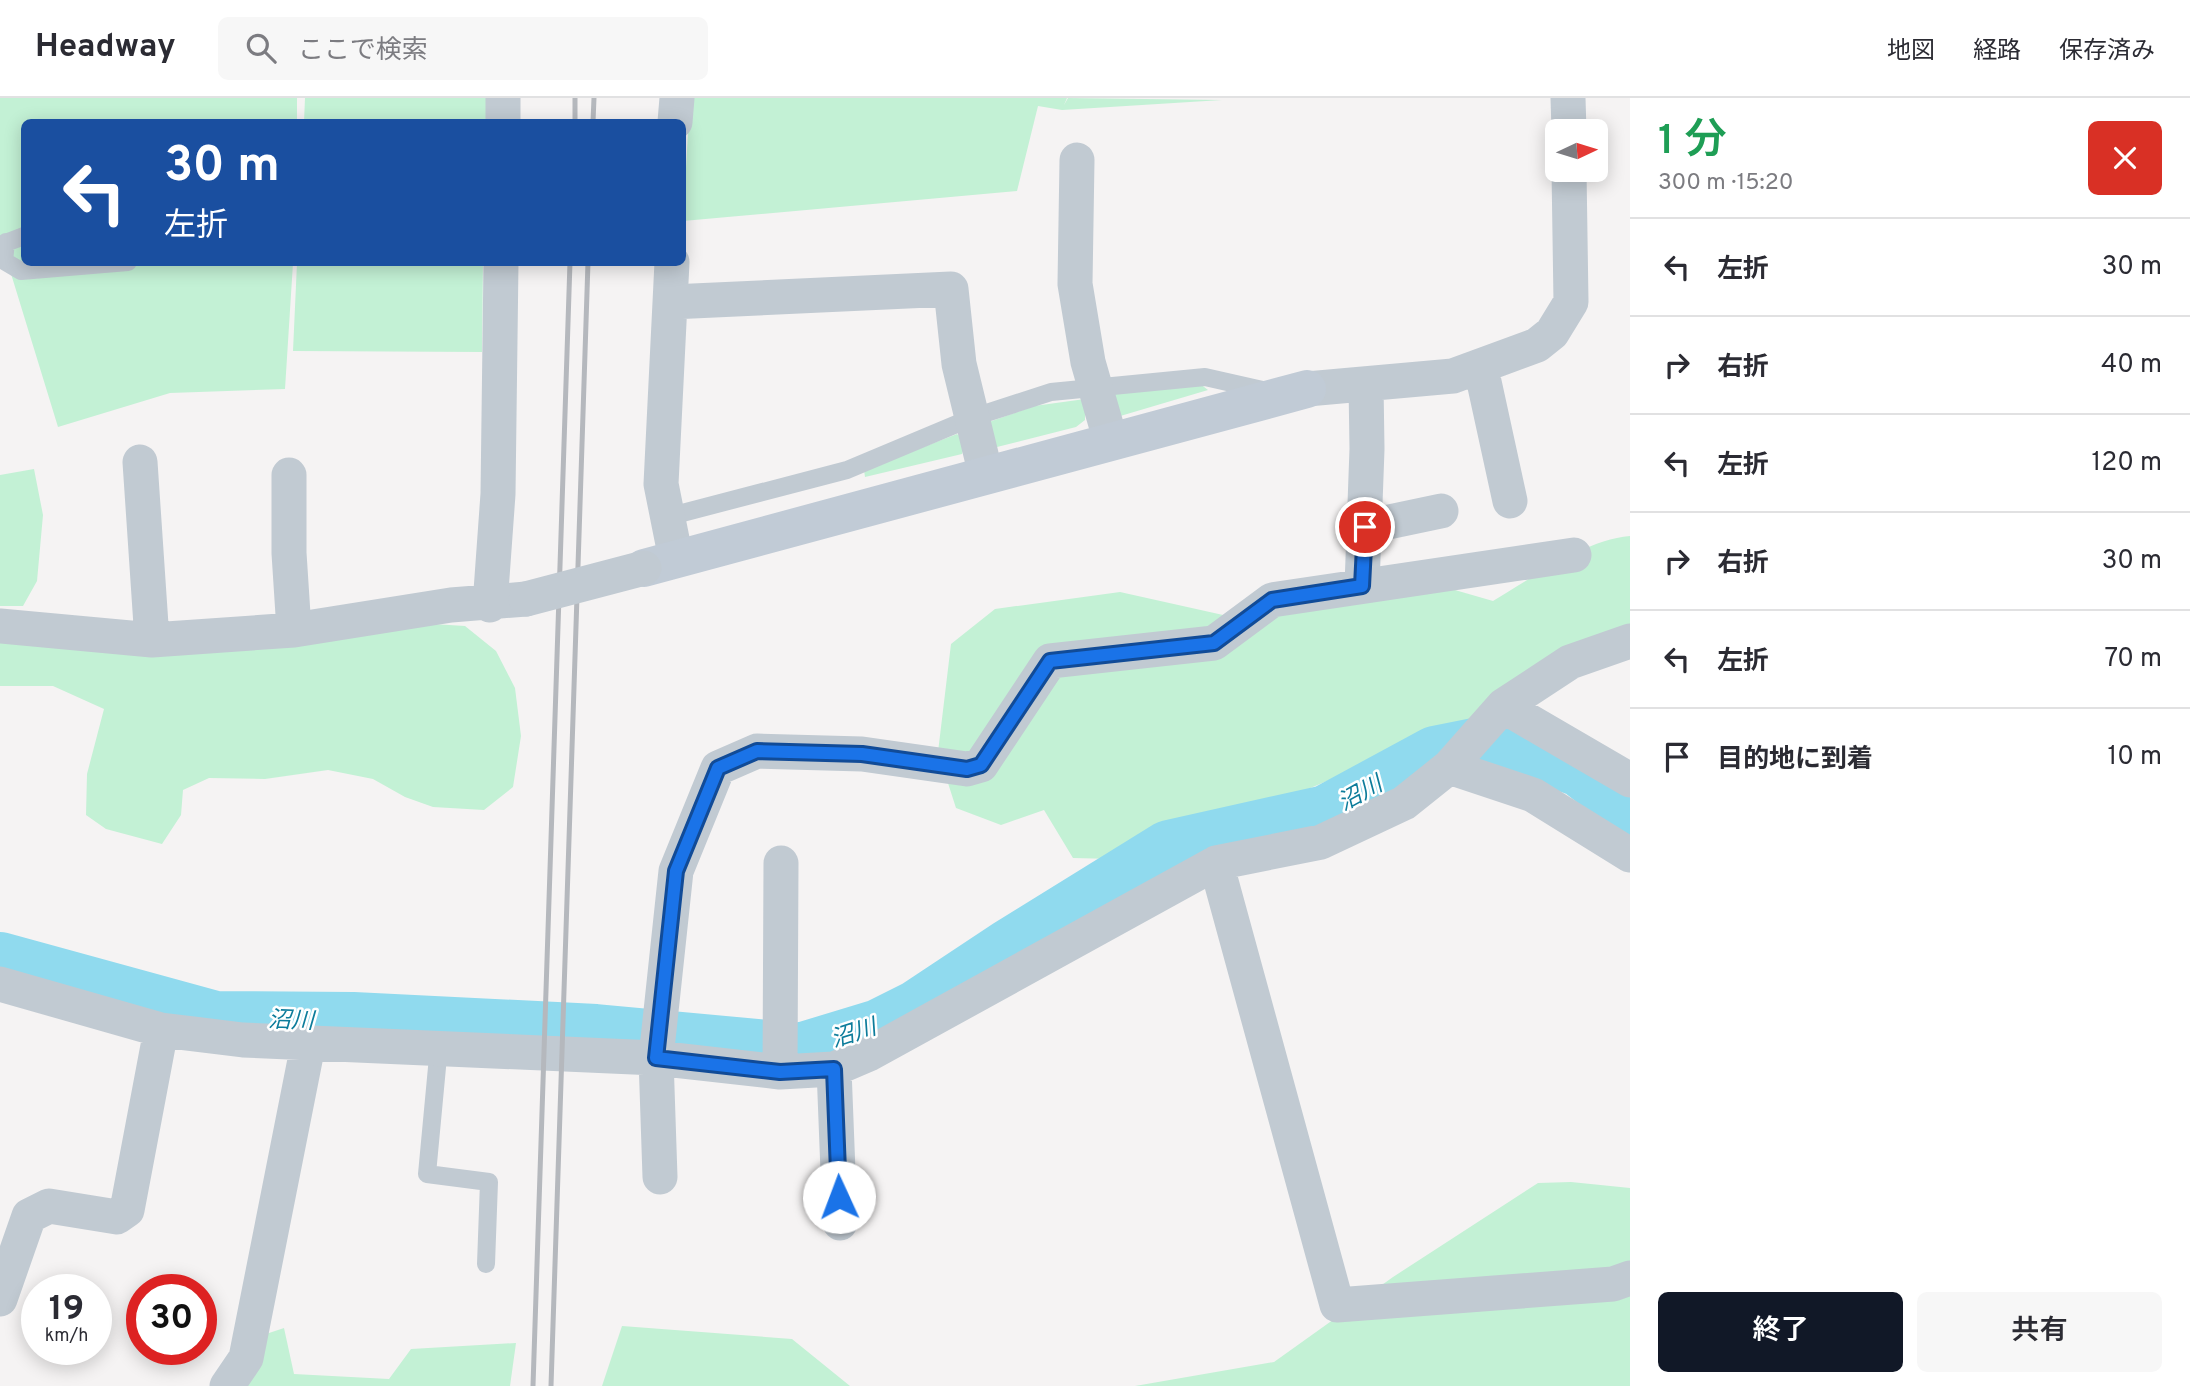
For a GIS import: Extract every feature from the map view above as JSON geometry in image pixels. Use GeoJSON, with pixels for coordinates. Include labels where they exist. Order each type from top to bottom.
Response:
{"type":"FeatureCollection","features":[{"type":"Feature","properties":{"kind":"street"},"geometry":{"type":"LineString","coordinates":[[503,98],[503,119]]}},
{"type":"Feature","properties":{"kind":"street"},"geometry":{"type":"LineString","coordinates":[[675,119],[677,98]]}},
{"type":"Feature","properties":{"kind":"street"},"geometry":{"type":"LineString","coordinates":[[1568,98],[1569,119]]}},
{"type":"Feature","properties":{"kind":"street"},"geometry":{"type":"LineString","coordinates":[[1077,160],[1075,284],[1088,362],[1111,442]]}},
{"type":"Feature","properties":{"kind":"street"},"geometry":{"type":"LineString","coordinates":[[0,625],[152,640],[294,630],[451,605],[490,605],[526,599],[1295,392],[1453,376],[1481,368],[1537,345],[1552,333],[1570,302],[1569,182]]}},
{"type":"Feature","properties":{"kind":"street"},"geometry":{"type":"LineString","coordinates":[[490,605],[498,494],[501,266]]}},
{"type":"Feature","properties":{"kind":"street"},"geometry":{"type":"LineString","coordinates":[[660,563],[667,517],[661,484],[672,266]]}},
{"type":"Feature","properties":{"kind":"street"},"geometry":{"type":"LineString","coordinates":[[671,302],[951,289],[959,364],[986,475]]}},
{"type":"Feature","properties":{"kind":"street"},"geometry":{"type":"LineString","coordinates":[[1481,368],[1510,501]]}},
{"type":"Feature","properties":{"kind":"street"},"geometry":{"type":"LineString","coordinates":[[1362,586],[1366,384]]}},
{"type":"Feature","properties":{"kind":"street"},"geometry":{"type":"LineString","coordinates":[[140,462],[152,640]]}},
{"type":"Feature","properties":{"kind":"street"},"geometry":{"type":"LineString","coordinates":[[289,475],[289,553],[294,630]]}},
{"type":"Feature","properties":{"kind":"street"},"geometry":{"type":"LineString","coordinates":[[1365,527],[1441,511]]}},
{"type":"Feature","properties":{"kind":"street"},"geometry":{"type":"LineString","coordinates":[[660,1177],[658,1040],[676,871],[718,768],[757,751],[862,754],[967,769],[981,765],[1050,661],[1214,643],[1272,600],[1574,555]]}},
{"type":"Feature","properties":{"kind":"street"},"geometry":{"type":"LineString","coordinates":[[0,984],[161,1030],[308,1045],[439,1046],[658,1040],[780,1072],[834,1069],[869,1054],[1216,863],[1321,842],[1404,803],[1449,767],[1492,719],[1570,662],[1630,641]]}},
{"type":"Feature","properties":{"kind":"street"},"geometry":{"type":"LineString","coordinates":[[1492,719],[1630,780]]}},
{"type":"Feature","properties":{"kind":"street"},"geometry":{"type":"LineString","coordinates":[[1449,767],[1534,795],[1630,855]]}},
{"type":"Feature","properties":{"kind":"street"},"geometry":{"type":"LineString","coordinates":[[780,1072],[781,863]]}},
{"type":"Feature","properties":{"kind":"street"},"geometry":{"type":"LineString","coordinates":[[1216,863],[1337,1305],[1613,1284],[1630,1278]]}},
{"type":"Feature","properties":{"kind":"street"},"geometry":{"type":"LineString","coordinates":[[0,1299],[29,1216],[49,1206],[117,1217],[127,1210],[161,1030]]}},
{"type":"Feature","properties":{"kind":"street"},"geometry":{"type":"LineString","coordinates":[[227,1386],[246,1358],[308,1045]]}},
{"type":"Feature","properties":{"kind":"street"},"geometry":{"type":"LineString","coordinates":[[834,1069],[840,1223]]}},
{"type":"Feature","properties":{"kind":"lane"},"geometry":{"type":"LineString","coordinates":[[21,237],[3,243],[4,261],[21,271],[80,266]]}},
{"type":"Feature","properties":{"kind":"lane"},"geometry":{"type":"LineString","coordinates":[[667,517],[847,470],[971,418],[1051,392],[1205,377],[1295,392]]}},
{"type":"Feature","properties":{"kind":"lane"},"geometry":{"type":"LineString","coordinates":[[439,1046],[427,1174],[489,1182],[485,1264]]}},
{"type":"Feature","properties":{"kind":"green space"},"geometry":{"type":"Polygon","coordinates":[[[0,98],[297,98],[297,119],[21,119],[21,266],[293,266],[285,389],[170,393],[58,427],[8,264],[0,263],[0,98]]]}},
{"type":"Feature","properties":{"kind":"green space"},"geometry":{"type":"Polygon","coordinates":[[[305,98],[486,98],[486,119],[304,119],[305,98]]]}},
{"type":"Feature","properties":{"kind":"green space"},"geometry":{"type":"Polygon","coordinates":[[[690,98],[1067,98],[1064,105],[1068,98],[1222,100],[1062,110],[1038,106],[1017,191],[686,221],[690,98]]]}},
{"type":"Feature","properties":{"kind":"green space"},"geometry":{"type":"Polygon","coordinates":[[[297,266],[483,266],[482,352],[293,351],[297,266]]]}},
{"type":"Feature","properties":{"kind":"green space"},"geometry":{"type":"Polygon","coordinates":[[[1199,383],[1208,390],[1117,417],[1109,391],[1199,383]]]}},
{"type":"Feature","properties":{"kind":"green space"},"geometry":{"type":"Polygon","coordinates":[[[1085,399],[1085,420],[1076,427],[997,447],[991,441],[986,423],[1034,406],[1085,399]]]}},
{"type":"Feature","properties":{"kind":"green space"},"geometry":{"type":"Polygon","coordinates":[[[957,434],[966,442],[962,454],[865,477],[864,470],[957,434]]]}},
{"type":"Feature","properties":{"kind":"green space"},"geometry":{"type":"Polygon","coordinates":[[[34,469],[43,515],[37,581],[23,606],[0,606],[0,475],[34,469]]]}},
{"type":"Feature","properties":{"kind":"green space"},"geometry":{"type":"Polygon","coordinates":[[[1630,536],[1630,658],[1537,685],[1452,731],[1413,767],[1341,775],[1266,807],[1195,816],[1114,859],[1073,858],[1044,810],[1001,825],[956,808],[938,752],[951,644],[995,609],[1120,592],[1241,619],[1396,573],[1493,601],[1577,552],[1630,536]]]}},
{"type":"Feature","properties":{"kind":"green space"},"geometry":{"type":"Polygon","coordinates":[[[433,624],[465,626],[496,651],[515,688],[521,736],[513,787],[484,810],[433,807],[405,797],[373,779],[328,770],[265,779],[209,778],[183,790],[181,815],[162,844],[106,829],[86,815],[87,774],[104,709],[53,686],[0,686],[0,635],[433,624]]]}},
{"type":"Feature","properties":{"kind":"green space"},"geometry":{"type":"Polygon","coordinates":[[[1571,1182],[1630,1188],[1630,1386],[1135,1386],[1274,1362],[1393,1277],[1538,1183],[1571,1182]]]}},
{"type":"Feature","properties":{"kind":"green space"},"geometry":{"type":"Polygon","coordinates":[[[622,1326],[792,1339],[850,1386],[602,1386],[622,1326]]]}},
{"type":"Feature","properties":{"kind":"green space"},"geometry":{"type":"Polygon","coordinates":[[[284,1328],[294,1374],[389,1379],[411,1349],[516,1343],[510,1386],[237,1386],[263,1335],[284,1328]]]}},
{"type":"Feature","properties":{"kind":"waterway","name":"沼川"},"geometry":{"type":"LineString","coordinates":[[0,961],[215,1020],[353,1021],[596,1033],[800,1052],[879,1028],[917,1009],[1009,948],[1169,849],[1326,814],[1435,755],[1505,741],[1580,768],[1630,807]]}},
{"type":"Feature","properties":{"kind":"railway"},"geometry":{"type":"LineString","coordinates":[[575,98],[575,119]]}},
{"type":"Feature","properties":{"kind":"railway"},"geometry":{"type":"LineString","coordinates":[[593,119],[594,98]]}},
{"type":"Feature","properties":{"kind":"railway"},"geometry":{"type":"LineString","coordinates":[[533,1386],[570,266]]}},
{"type":"Feature","properties":{"kind":"railway"},"geometry":{"type":"LineString","coordinates":[[551,1386],[588,266]]}},
{"type":"Feature","properties":{"kind":"route"},"geometry":{"type":"LineString","coordinates":[[839,1197],[834,1069],[780,1072],[656,1058],[676,871],[718,768],[757,751],[862,754],[967,769],[981,765],[1050,661],[1214,643],[1272,600],[1362,586],[1365,527]]}}]}
